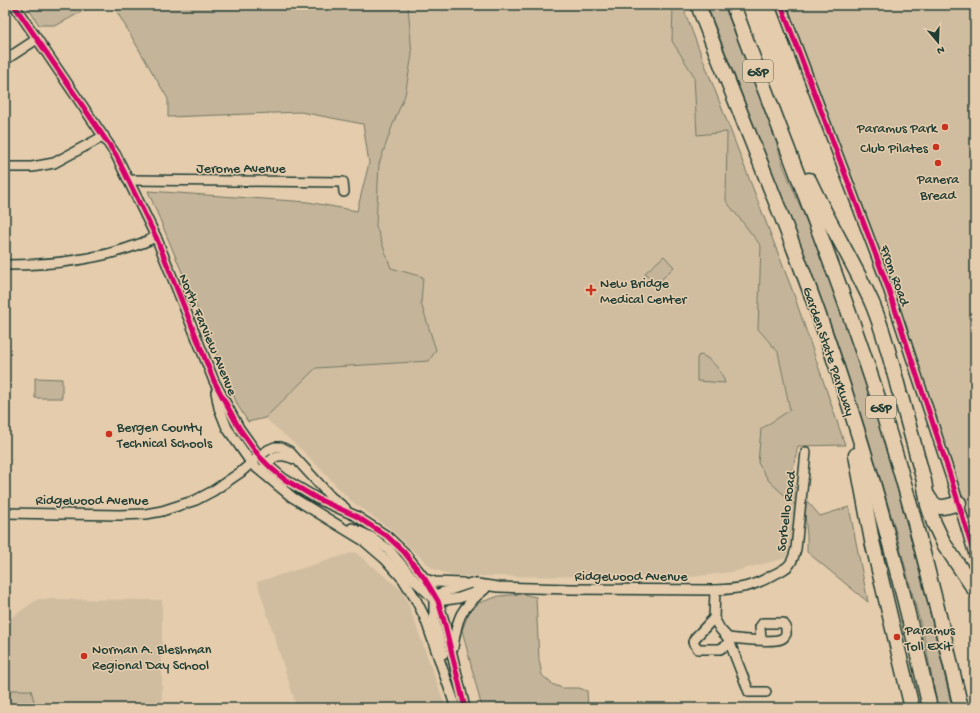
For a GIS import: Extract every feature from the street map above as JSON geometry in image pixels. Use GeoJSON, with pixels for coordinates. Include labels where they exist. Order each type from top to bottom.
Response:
{"type":"FeatureCollection","features":[{"type":"Feature","properties":{"kind":"highway","name":"Garden State Parkway"},"geometry":{"type":"LineString","coordinates":[[698,5],[789,237],[828,340],[850,405],[890,540],[930,708]]}},
{"type":"Feature","properties":{"kind":"highway","name":"GSP"},"geometry":{"type":"LineString","coordinates":[[733,5],[848,310],[882,409],[930,577],[961,708]]}},
{"type":"Feature","properties":{"kind":"highway"},"geometry":{"type":"LineString","coordinates":[[775,114],[800,161],[821,206],[853,264],[872,304],[886,342],[927,494],[931,515],[940,537],[975,590]]}},
{"type":"Feature","properties":{"kind":"highway"},"geometry":{"type":"LineString","coordinates":[[828,340],[858,462],[872,541],[912,708]]}},
{"type":"Feature","properties":{"kind":"highway"},"geometry":{"type":"LineString","coordinates":[[927,494],[932,503],[938,507],[947,507],[959,503]]}},
{"type":"Feature","properties":{"kind":"street","name":"North Farview Avenue"},"geometry":{"type":"LineString","coordinates":[[14,5],[104,136],[129,180],[156,237],[214,381],[239,428],[266,464],[284,479],[318,499],[356,516],[387,536],[404,552],[424,579],[435,598],[444,621],[465,708]]}},
{"type":"Feature","properties":{"kind":"street","name":"From Road"},"geometry":{"type":"LineString","coordinates":[[781,5],[886,282],[974,551]]}},
{"type":"Feature","properties":{"kind":"street"},"geometry":{"type":"LineString","coordinates":[[5,60],[37,39]]}},
{"type":"Feature","properties":{"kind":"street"},"geometry":{"type":"LineString","coordinates":[[5,167],[32,167],[54,163],[104,136]]}},
{"type":"Feature","properties":{"kind":"street","name":"Jerome Avenue"},"geometry":{"type":"LineString","coordinates":[[129,180],[343,182],[344,192]]}},
{"type":"Feature","properties":{"kind":"street"},"geometry":{"type":"LineString","coordinates":[[5,265],[37,265],[76,260],[126,249],[156,237]]}},
{"type":"Feature","properties":{"kind":"street","name":"North Farview Avenue"},"geometry":{"type":"LineString","coordinates":[[214,381],[219,408],[227,428],[252,464],[292,497],[364,540],[385,559],[403,579],[425,618],[457,708]]}},
{"type":"Feature","properties":{"kind":"street"},"geometry":{"type":"LineString","coordinates":[[259,456],[275,447],[282,447],[289,451],[331,497],[356,516]]}},
{"type":"Feature","properties":{"kind":"street","name":"Sorbello Road"},"geometry":{"type":"LineString","coordinates":[[762,581],[789,566],[793,558],[796,549],[806,452]]}},
{"type":"Feature","properties":{"kind":"street"},"geometry":{"type":"LineString","coordinates":[[260,472],[266,464],[279,455],[287,456],[297,461]]}},
{"type":"Feature","properties":{"kind":"street","name":"Ridgewood Avenue"},"geometry":{"type":"LineString","coordinates":[[5,513],[146,514],[162,511],[196,500],[213,491],[252,464],[259,456]]}},
{"type":"Feature","properties":{"kind":"street"},"geometry":{"type":"LineString","coordinates":[[333,521],[372,537],[389,550],[415,581],[435,598],[434,619],[457,708]]}},
{"type":"Feature","properties":{"kind":"street"},"geometry":{"type":"LineString","coordinates":[[424,579],[435,582],[470,583]]}},
{"type":"Feature","properties":{"kind":"street","name":"Ridgewood Avenue"},"geometry":{"type":"LineString","coordinates":[[435,598],[470,583],[498,586],[581,589],[715,590],[747,587],[762,581]]}},
{"type":"Feature","properties":{"kind":"street","name":"Ridgewood Avenue"},"geometry":{"type":"LineString","coordinates":[[435,598],[459,598],[498,586]]}},
{"type":"Feature","properties":{"kind":"street"},"geometry":{"type":"LineString","coordinates":[[452,656],[455,628],[460,614],[471,600],[485,589]]}},
{"type":"Feature","properties":{"kind":"street"},"geometry":{"type":"LineString","coordinates":[[715,590],[714,618],[729,641],[749,692],[766,692]]}},
{"type":"Feature","properties":{"kind":"street"},"geometry":{"type":"LineString","coordinates":[[714,618],[695,638],[693,642],[698,649],[720,649],[729,641],[761,640]]}},
{"type":"Feature","properties":{"kind":"shaded area"},"geometry":{"type":"Polygon","coordinates":[[[26,5],[94,5],[57,25],[39,25],[26,5]]]}},
{"type":"Feature","properties":{"kind":"shaded area"},"geometry":{"type":"Polygon","coordinates":[[[113,5],[408,5],[412,55],[405,95],[379,164],[376,226],[391,268],[423,277],[421,303],[436,350],[429,361],[316,368],[265,418],[248,422],[238,406],[148,191],[308,202],[357,211],[369,163],[363,124],[301,112],[168,117],[168,99],[113,5]]]}},
{"type":"Feature","properties":{"kind":"shaded area","name":"New Bridge Medical Center"},"geometry":{"type":"Polygon","coordinates":[[[408,5],[673,5],[672,41],[694,76],[697,134],[727,131],[726,201],[761,246],[758,329],[778,352],[790,411],[761,429],[800,509],[794,556],[732,572],[692,577],[452,576],[432,568],[390,529],[350,500],[303,451],[265,418],[316,368],[429,361],[436,350],[421,303],[423,277],[391,268],[376,226],[379,164],[405,95],[412,55],[408,5]]]}},
{"type":"Feature","properties":{"kind":"shaded area"},"geometry":{"type":"Polygon","coordinates":[[[673,5],[682,5],[793,292],[845,445],[798,446],[790,481],[820,516],[849,507],[868,602],[807,552],[805,514],[769,481],[758,463],[761,429],[790,410],[778,352],[758,329],[761,246],[726,201],[727,132],[697,135],[694,76],[672,41],[673,5]]]}},
{"type":"Feature","properties":{"kind":"shaded area"},"geometry":{"type":"Polygon","coordinates":[[[707,5],[724,5],[763,104],[783,165],[838,301],[882,436],[908,526],[952,708],[938,708],[924,637],[894,525],[866,431],[836,339],[808,263],[707,5]]]}},
{"type":"Feature","properties":{"kind":"shaded area"},"geometry":{"type":"Polygon","coordinates":[[[781,5],[975,5],[975,545],[909,348],[781,5]]]}},
{"type":"Feature","properties":{"kind":"shaded area"},"geometry":{"type":"Polygon","coordinates":[[[664,256],[674,267],[656,285],[645,273],[664,256]]]}},
{"type":"Feature","properties":{"kind":"shaded area"},"geometry":{"type":"Polygon","coordinates":[[[701,355],[709,359],[716,366],[722,374],[725,383],[697,381],[697,359],[698,356],[701,355]]]}},
{"type":"Feature","properties":{"kind":"shaded area"},"geometry":{"type":"Polygon","coordinates":[[[35,378],[62,379],[62,398],[35,398],[35,378]]]}},
{"type":"Feature","properties":{"kind":"shaded area"},"geometry":{"type":"Polygon","coordinates":[[[355,552],[404,592],[446,708],[328,708],[327,704],[297,708],[257,582],[355,552]]]}},
{"type":"Feature","properties":{"kind":"shaded area"},"geometry":{"type":"Polygon","coordinates":[[[522,594],[536,597],[539,660],[542,675],[552,684],[562,688],[579,688],[587,691],[588,708],[482,708],[462,630],[469,613],[479,603],[499,596],[522,594]]]}},
{"type":"Feature","properties":{"kind":"shaded area","name":"Norman A. Bleshman Regional Day School"},"geometry":{"type":"Polygon","coordinates":[[[38,599],[162,600],[162,708],[36,708],[31,690],[5,690],[5,622],[38,599]]]}},
{"type":"Feature","properties":{"kind":"shaded area"},"geometry":{"type":"Polygon","coordinates":[[[5,690],[31,690],[36,708],[5,708],[5,690]]]}},
{"type":"Feature","properties":{"kind":"cycle path"},"geometry":{"type":"LineString","coordinates":[[14,5],[116,155],[156,237],[214,381],[239,428],[259,456],[284,479],[318,499],[356,516],[387,536],[404,552],[425,579],[438,601],[465,708]]}},
{"type":"Feature","properties":{"kind":"cycle path"},"geometry":{"type":"LineString","coordinates":[[781,5],[886,282],[950,475],[975,558]]}},
{"type":"Feature","properties":{"kind":"place","name":"Paramus Park"},"geometry":{"type":"Point","coordinates":[945,127]}},
{"type":"Feature","properties":{"kind":"place","name":"Club Pilates"},"geometry":{"type":"Point","coordinates":[936,147]}},
{"type":"Feature","properties":{"kind":"place","name":"Panera Bread"},"geometry":{"type":"Point","coordinates":[938,163]}},
{"type":"Feature","properties":{"kind":"place","name":"New Bridge Medical Center"},"geometry":{"type":"Point","coordinates":[591,290]}},
{"type":"Feature","properties":{"kind":"place","name":"Bergen County Technical Schools"},"geometry":{"type":"Point","coordinates":[109,434]}},
{"type":"Feature","properties":{"kind":"place","name":"Paramus Toll Exit"},"geometry":{"type":"Point","coordinates":[897,637]}},
{"type":"Feature","properties":{"kind":"place","name":"Norman A. Bleshman Regional Day School"},"geometry":{"type":"Point","coordinates":[84,656]}}]}
